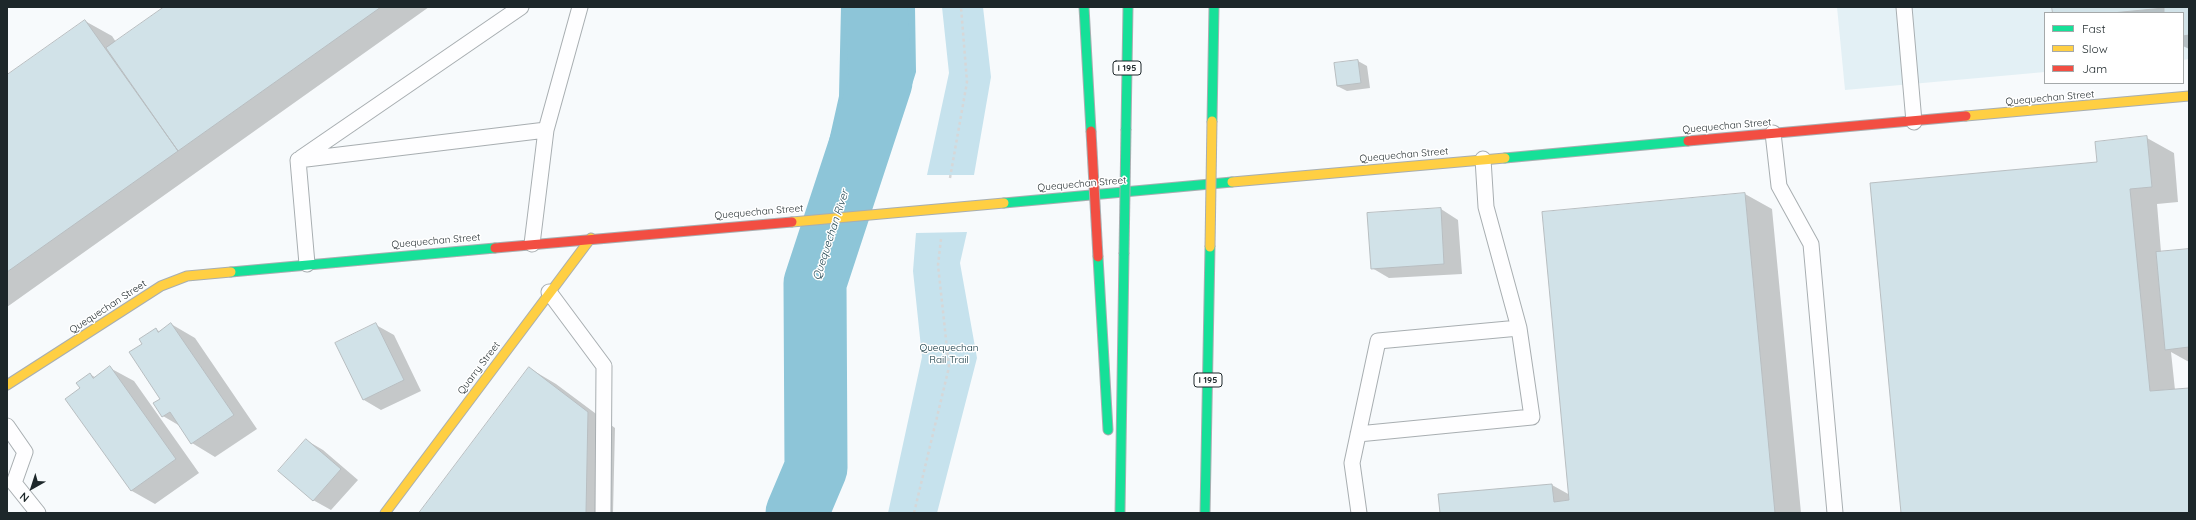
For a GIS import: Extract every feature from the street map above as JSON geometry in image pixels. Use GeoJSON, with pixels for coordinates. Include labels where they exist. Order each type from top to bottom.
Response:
{"type":"FeatureCollection","features":[{"type":"Feature","properties":{"kind":"main road"},"geometry":{"type":"LineString","coordinates":[[1084,7],[1109,443]]}},
{"type":"Feature","properties":{"kind":"main road","name":"I 195"},"geometry":{"type":"LineString","coordinates":[[1120,513],[1128,7]]}},
{"type":"Feature","properties":{"kind":"main road","name":"I 195"},"geometry":{"type":"LineString","coordinates":[[1206,513],[1214,7]]}},
{"type":"Feature","properties":{"kind":"main road","name":"Quequechan Street"},"geometry":{"type":"LineString","coordinates":[[7,385],[169,281],[187,276],[591,238],[1914,122],[2189,96]]}},
{"type":"Feature","properties":{"kind":"main road","name":"Quarry Street"},"geometry":{"type":"LineString","coordinates":[[385,513],[549,292],[591,238]]}},
{"type":"Feature","properties":{"kind":"main road"},"geometry":{"type":"LineString","coordinates":[[1111,474],[1113,513]]}},
{"type":"Feature","properties":{"kind":"lane"},"geometry":{"type":"LineString","coordinates":[[298,160],[521,7]]}},
{"type":"Feature","properties":{"kind":"lane"},"geometry":{"type":"LineString","coordinates":[[532,244],[546,130],[580,7]]}},
{"type":"Feature","properties":{"kind":"lane"},"geometry":{"type":"LineString","coordinates":[[1904,7],[1914,122]]}},
{"type":"Feature","properties":{"kind":"lane"},"geometry":{"type":"LineString","coordinates":[[298,160],[546,130]]}},
{"type":"Feature","properties":{"kind":"lane"},"geometry":{"type":"LineString","coordinates":[[1773,134],[1779,186],[1811,244],[1835,513]]}},
{"type":"Feature","properties":{"kind":"lane"},"geometry":{"type":"LineString","coordinates":[[1358,434],[1532,417],[1519,328],[1486,207],[1483,159]]}},
{"type":"Feature","properties":{"kind":"lane"},"geometry":{"type":"LineString","coordinates":[[298,160],[307,264]]}},
{"type":"Feature","properties":{"kind":"lane"},"geometry":{"type":"LineString","coordinates":[[549,292],[604,366],[602,513]]}},
{"type":"Feature","properties":{"kind":"lane"},"geometry":{"type":"LineString","coordinates":[[1359,513],[1352,463],[1378,341],[1519,328]]}},
{"type":"Feature","properties":{"kind":"lane"},"geometry":{"type":"LineString","coordinates":[[7,426],[25,452],[14,483],[38,513]]}},
{"type":"Feature","properties":{"kind":"path"},"geometry":{"type":"LineString","coordinates":[[914,513],[949,367],[938,265],[945,207],[967,82],[961,7]]}},
{"type":"Feature","properties":{"kind":"shaded area"},"geometry":{"type":"Polygon","coordinates":[[[1837,7],[2189,7],[2189,59],[2184,60],[2184,12],[2044,12],[2044,72],[1845,90],[1837,7]]]}},
{"type":"Feature","properties":{"kind":"green space"},"geometry":{"type":"Polygon","coordinates":[[[942,7],[983,7],[991,77],[974,175],[927,175],[949,73],[942,7]]]}},
{"type":"Feature","properties":{"kind":"green space","name":"Quequechan Rail Trail"},"geometry":{"type":"Polygon","coordinates":[[[967,232],[960,263],[977,358],[937,513],[888,513],[922,357],[913,271],[916,233],[967,232]]]}},
{"type":"Feature","properties":{"kind":"water"},"geometry":{"type":"Polygon","coordinates":[[[841,7],[915,7],[916,72],[902,117],[880,159],[826,154],[839,96],[841,7]]]}},
{"type":"Feature","properties":{"kind":"building"},"geometry":{"type":"Polygon","coordinates":[[[164,7],[381,7],[178,151],[106,48],[164,7]]]}},
{"type":"Feature","properties":{"kind":"building"},"geometry":{"type":"Polygon","coordinates":[[[2052,7],[2189,7],[2189,35],[2184,36],[2184,12],[2164,12],[2164,8],[2122,12],[2053,12],[2052,7]]]}},
{"type":"Feature","properties":{"kind":"building"},"geometry":{"type":"Polygon","coordinates":[[[85,20],[178,151],[7,272],[7,75],[85,20]]]}},
{"type":"Feature","properties":{"kind":"building"},"geometry":{"type":"Polygon","coordinates":[[[1358,60],[1361,83],[1337,86],[1334,63],[1358,60]]]}},
{"type":"Feature","properties":{"kind":"building"},"geometry":{"type":"Polygon","coordinates":[[[2147,136],[2152,187],[2130,189],[2150,391],[2189,388],[2189,513],[1901,513],[1870,183],[2097,162],[2095,142],[2147,136]]]}},
{"type":"Feature","properties":{"kind":"building"},"geometry":{"type":"Polygon","coordinates":[[[1745,193],[1775,513],[1440,513],[1438,494],[1552,484],[1554,502],[1569,500],[1542,212],[1745,193]]]}},
{"type":"Feature","properties":{"kind":"building"},"geometry":{"type":"Polygon","coordinates":[[[1441,208],[1444,264],[1371,269],[1367,213],[1441,208]]]}},
{"type":"Feature","properties":{"kind":"building"},"geometry":{"type":"Polygon","coordinates":[[[2189,249],[2189,347],[2165,350],[2156,252],[2189,249]]]}},
{"type":"Feature","properties":{"kind":"building"},"geometry":{"type":"Polygon","coordinates":[[[171,323],[234,415],[191,444],[170,412],[162,417],[153,403],[160,399],[129,352],[142,344],[139,339],[156,328],[158,332],[171,323]]]}},
{"type":"Feature","properties":{"kind":"building"},"geometry":{"type":"Polygon","coordinates":[[[376,323],[404,380],[363,400],[335,343],[376,323]]]}},
{"type":"Feature","properties":{"kind":"building"},"geometry":{"type":"Polygon","coordinates":[[[110,366],[176,459],[131,491],[65,399],[80,388],[76,383],[90,373],[93,378],[110,366]]]}},
{"type":"Feature","properties":{"kind":"building"},"geometry":{"type":"Polygon","coordinates":[[[529,367],[588,412],[586,513],[419,513],[529,367]]]}},
{"type":"Feature","properties":{"kind":"building"},"geometry":{"type":"Polygon","coordinates":[[[306,439],[341,469],[313,501],[278,471],[306,439]]]}},
{"type":"Feature","properties":{"kind":"waterway","name":"Quequechan River"},"geometry":{"type":"LineString","coordinates":[[797,513],[816,468],[815,283],[881,82],[876,7]]}},
{"type":"Feature","properties":{"kind":"traffic: fast"},"geometry":{"type":"LineString","coordinates":[[1084,7],[1091,131]]}},
{"type":"Feature","properties":{"kind":"traffic: fast"},"geometry":{"type":"LineString","coordinates":[[1126,129],[1128,7]]}},
{"type":"Feature","properties":{"kind":"traffic: fast"},"geometry":{"type":"LineString","coordinates":[[1212,121],[1214,7]]}},
{"type":"Feature","properties":{"kind":"traffic: fast"},"geometry":{"type":"LineString","coordinates":[[1124,254],[1126,129]]}},
{"type":"Feature","properties":{"kind":"traffic: fast"},"geometry":{"type":"LineString","coordinates":[[1505,158],[1688,141]]}},
{"type":"Feature","properties":{"kind":"traffic: fast"},"geometry":{"type":"LineString","coordinates":[[1004,203],[1232,182]]}},
{"type":"Feature","properties":{"kind":"traffic: fast"},"geometry":{"type":"LineString","coordinates":[[1205,513],[1210,247]]}},
{"type":"Feature","properties":{"kind":"traffic: fast"},"geometry":{"type":"LineString","coordinates":[[231,272],[495,248]]}},
{"type":"Feature","properties":{"kind":"traffic: fast"},"geometry":{"type":"LineString","coordinates":[[1120,513],[1124,254]]}},
{"type":"Feature","properties":{"kind":"traffic: fast"},"geometry":{"type":"LineString","coordinates":[[1098,257],[1108,430]]}},
{"type":"Feature","properties":{"kind":"traffic: slow"},"geometry":{"type":"LineString","coordinates":[[1966,116],[2189,96]]}},
{"type":"Feature","properties":{"kind":"traffic: slow"},"geometry":{"type":"LineString","coordinates":[[1210,247],[1212,121]]}},
{"type":"Feature","properties":{"kind":"traffic: slow"},"geometry":{"type":"LineString","coordinates":[[1232,182],[1505,158]]}},
{"type":"Feature","properties":{"kind":"traffic: slow"},"geometry":{"type":"LineString","coordinates":[[792,222],[1004,203]]}},
{"type":"Feature","properties":{"kind":"traffic: slow"},"geometry":{"type":"LineString","coordinates":[[385,513],[591,238]]}},
{"type":"Feature","properties":{"kind":"traffic: slow"},"geometry":{"type":"LineString","coordinates":[[7,385],[161,286],[187,276],[231,272]]}},
{"type":"Feature","properties":{"kind":"traffic: jam"},"geometry":{"type":"LineString","coordinates":[[1688,141],[1966,116]]}},
{"type":"Feature","properties":{"kind":"traffic: jam"},"geometry":{"type":"LineString","coordinates":[[1091,131],[1098,257]]}},
{"type":"Feature","properties":{"kind":"traffic: jam"},"geometry":{"type":"LineString","coordinates":[[495,248],[792,222]]}}]}
